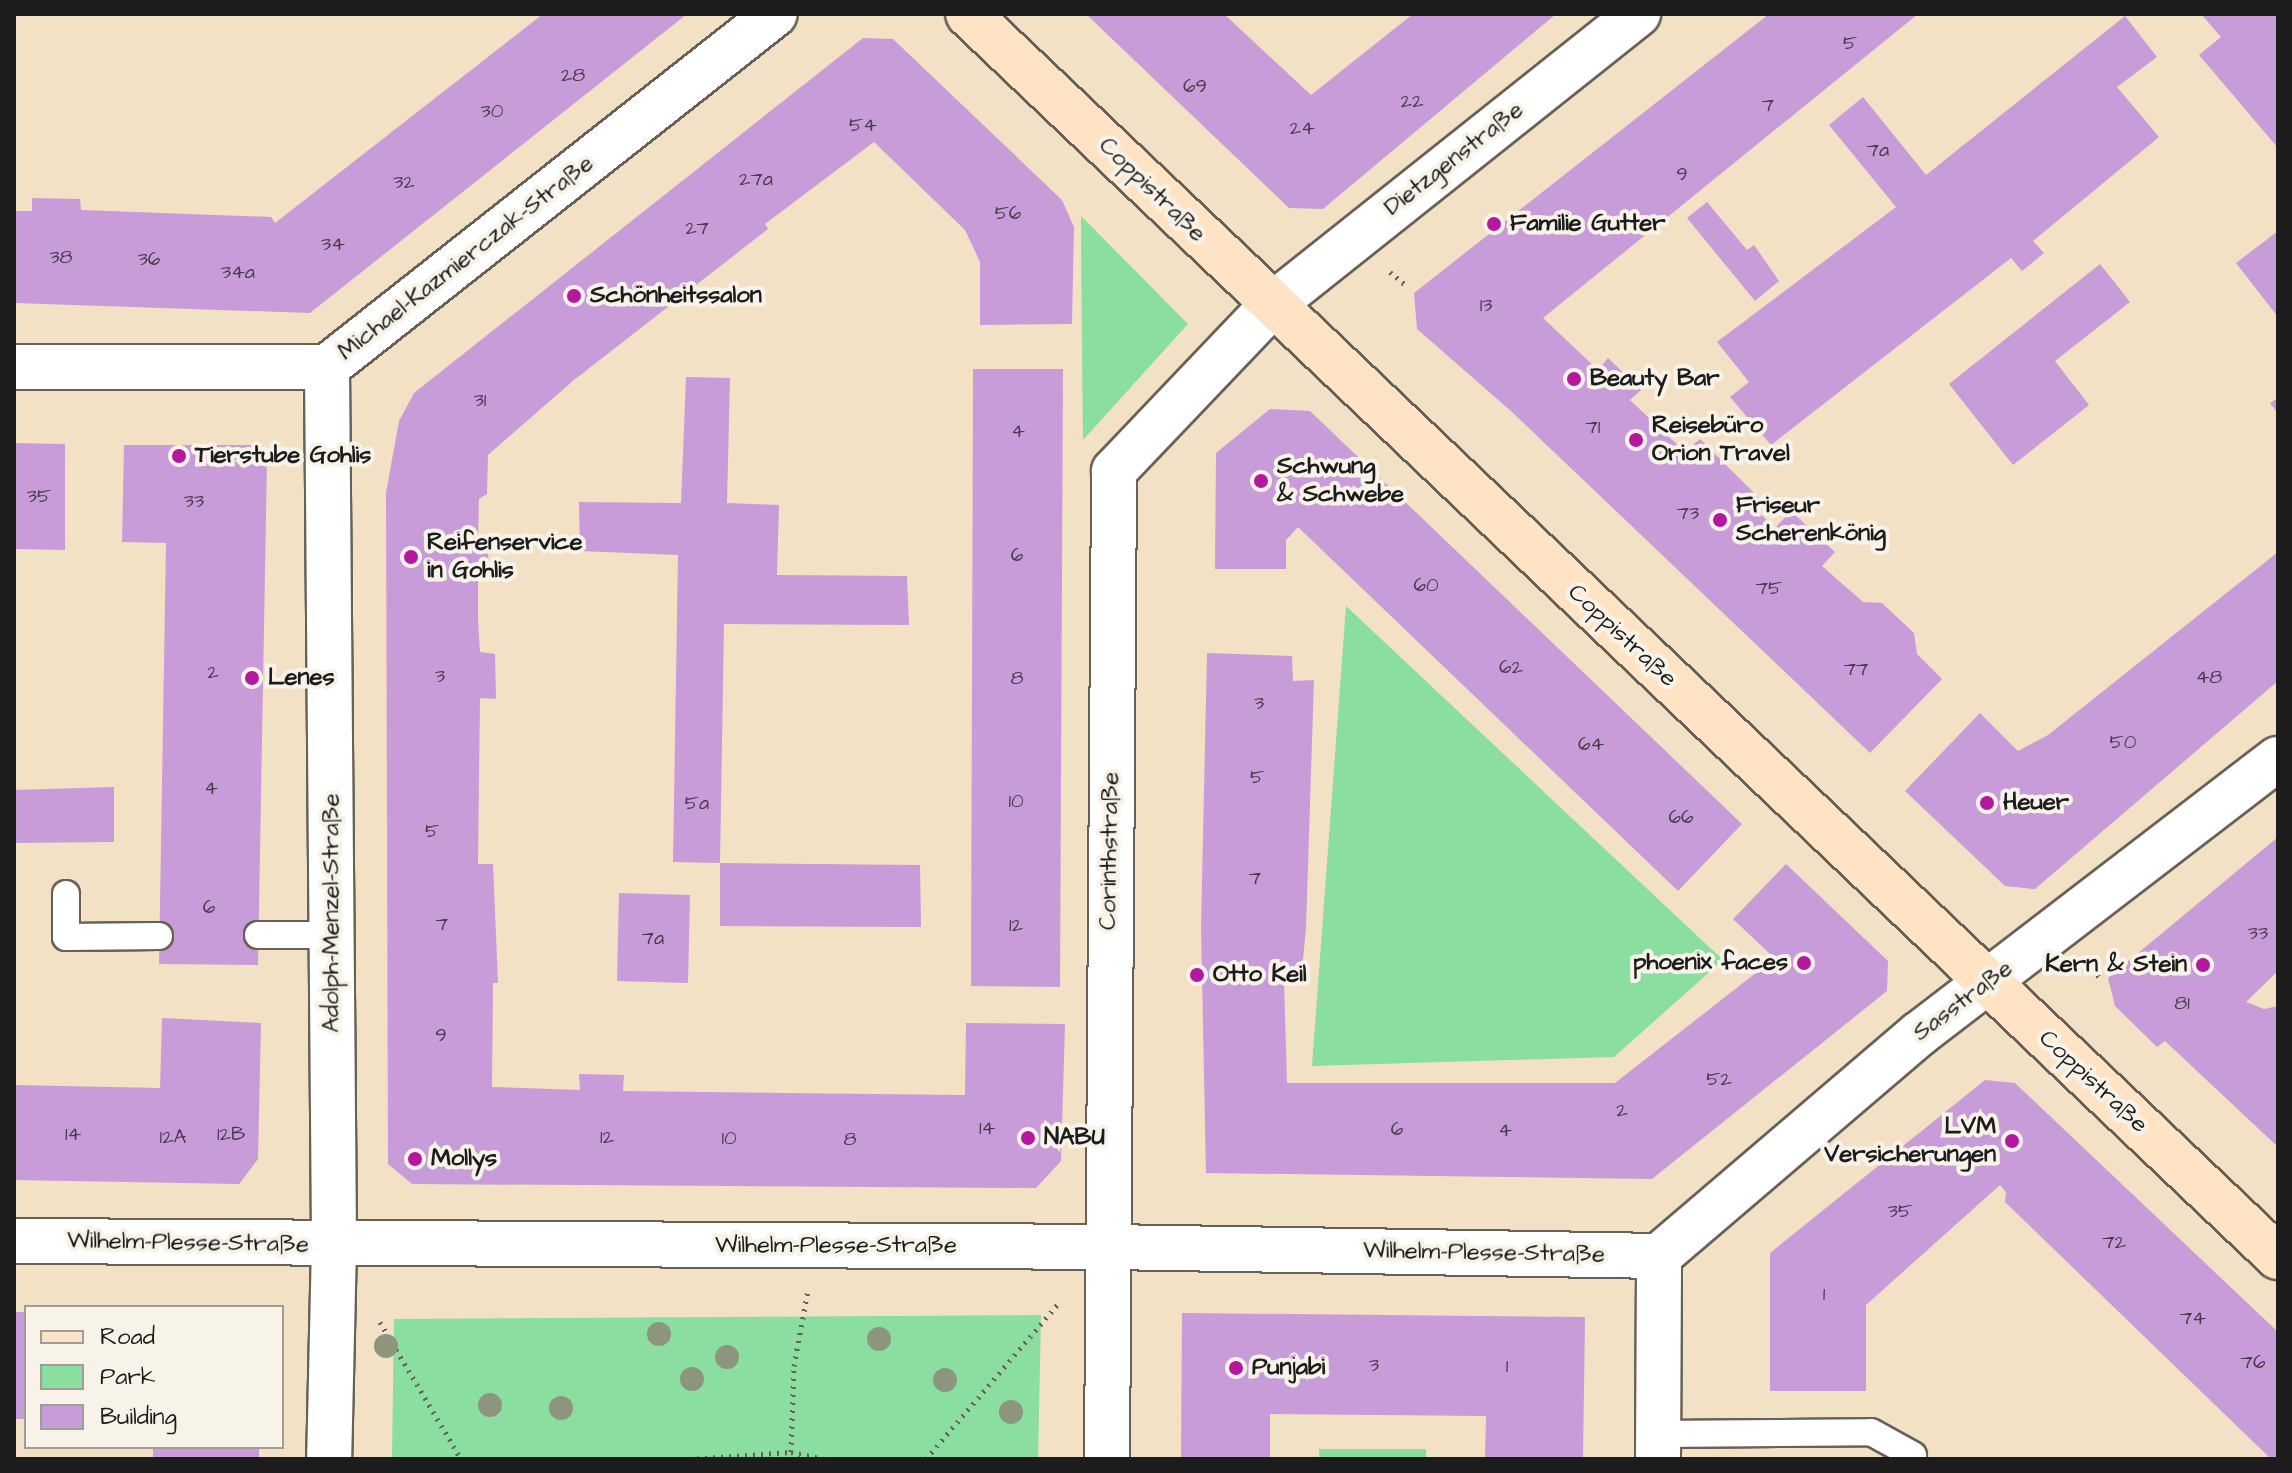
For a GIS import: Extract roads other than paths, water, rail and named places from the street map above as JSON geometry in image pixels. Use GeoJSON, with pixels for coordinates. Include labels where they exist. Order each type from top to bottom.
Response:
{"type":"FeatureCollection","features":[{"type":"Feature","properties":{"kind":"main road","name":"Coppistraße"},"geometry":{"type":"LineString","coordinates":[[968,14],[2278,1257]]}},
{"type":"Feature","properties":{"kind":"street","name":"Michael-Kazmierczak-Straße"},"geometry":{"type":"LineString","coordinates":[[14,367],[327,367],[775,14]]}},
{"type":"Feature","properties":{"kind":"street","name":"Dietzgenstraße"},"geometry":{"type":"LineString","coordinates":[[1272,305],[1638,14]]}},
{"type":"Feature","properties":{"kind":"street","name":"Corinthstraße"},"geometry":{"type":"LineString","coordinates":[[1107,1459],[1114,471],[1272,305]]}},
{"type":"Feature","properties":{"kind":"street","name":"Adolph-Menzel-Straße"},"geometry":{"type":"LineString","coordinates":[[327,367],[334,1245],[329,1459]]}},
{"type":"Feature","properties":{"kind":"street","name":"Sasstraße"},"geometry":{"type":"LineString","coordinates":[[1659,1256],[1919,1034],[2278,759]]}},
{"type":"Feature","properties":{"kind":"street","name":"Wilhelm-Plesse-Straße"},"geometry":{"type":"LineString","coordinates":[[14,1241],[1107,1247],[1659,1256]]}},
{"type":"Feature","properties":{"kind":"street"},"geometry":{"type":"LineString","coordinates":[[1658,1446],[1659,1256]]}},
{"type":"Feature","properties":{"kind":"lane"},"geometry":{"type":"LineString","coordinates":[[66,894],[66,937],[159,936]]}},
{"type":"Feature","properties":{"kind":"lane"},"geometry":{"type":"LineString","coordinates":[[258,935],[332,935]]}},
{"type":"Feature","properties":{"kind":"lane"},"geometry":{"type":"LineString","coordinates":[[1658,1446],[1871,1432],[1913,1455]]}},
{"type":"Feature","properties":{"kind":"place","name":"Familie Gutter"},"geometry":{"type":"Point","coordinates":[1494,224]}},
{"type":"Feature","properties":{"kind":"place","name":"Schönheitssalon"},"geometry":{"type":"Point","coordinates":[574,296]}},
{"type":"Feature","properties":{"kind":"place","name":"Beauty Bar"},"geometry":{"type":"Point","coordinates":[1574,379]}},
{"type":"Feature","properties":{"kind":"place","name":"Reisebüro Orion Travel"},"geometry":{"type":"Point","coordinates":[1636,440]}},
{"type":"Feature","properties":{"kind":"place","name":"Tierstube Gohlis"},"geometry":{"type":"Point","coordinates":[179,456]}},
{"type":"Feature","properties":{"kind":"place","name":"Schwung & Schwebe"},"geometry":{"type":"Point","coordinates":[1261,481]}},
{"type":"Feature","properties":{"kind":"place","name":"Friseur Scherenkönig"},"geometry":{"type":"Point","coordinates":[1720,520]}},
{"type":"Feature","properties":{"kind":"place","name":"Reifenservice in Gohlis"},"geometry":{"type":"Point","coordinates":[411,557]}},
{"type":"Feature","properties":{"kind":"place","name":"Lenes"},"geometry":{"type":"Point","coordinates":[252,678]}},
{"type":"Feature","properties":{"kind":"place","name":"Heuer"},"geometry":{"type":"Point","coordinates":[1987,803]}},
{"type":"Feature","properties":{"kind":"place","name":"phoenix faces"},"geometry":{"type":"Point","coordinates":[1804,963]}},
{"type":"Feature","properties":{"kind":"place","name":"Kern & Stein"},"geometry":{"type":"Point","coordinates":[2203,965]}},
{"type":"Feature","properties":{"kind":"place","name":"Otto Keil"},"geometry":{"type":"Point","coordinates":[1197,975]}},
{"type":"Feature","properties":{"kind":"place","name":"NABU"},"geometry":{"type":"Point","coordinates":[1028,1138]}},
{"type":"Feature","properties":{"kind":"place","name":"LVM Versicherungen"},"geometry":{"type":"Point","coordinates":[2012,1141]}},
{"type":"Feature","properties":{"kind":"place","name":"Mollys"},"geometry":{"type":"Point","coordinates":[415,1159]}},
{"type":"Feature","properties":{"kind":"place","name":"Punjabi"},"geometry":{"type":"Point","coordinates":[1236,1368]}}]}
